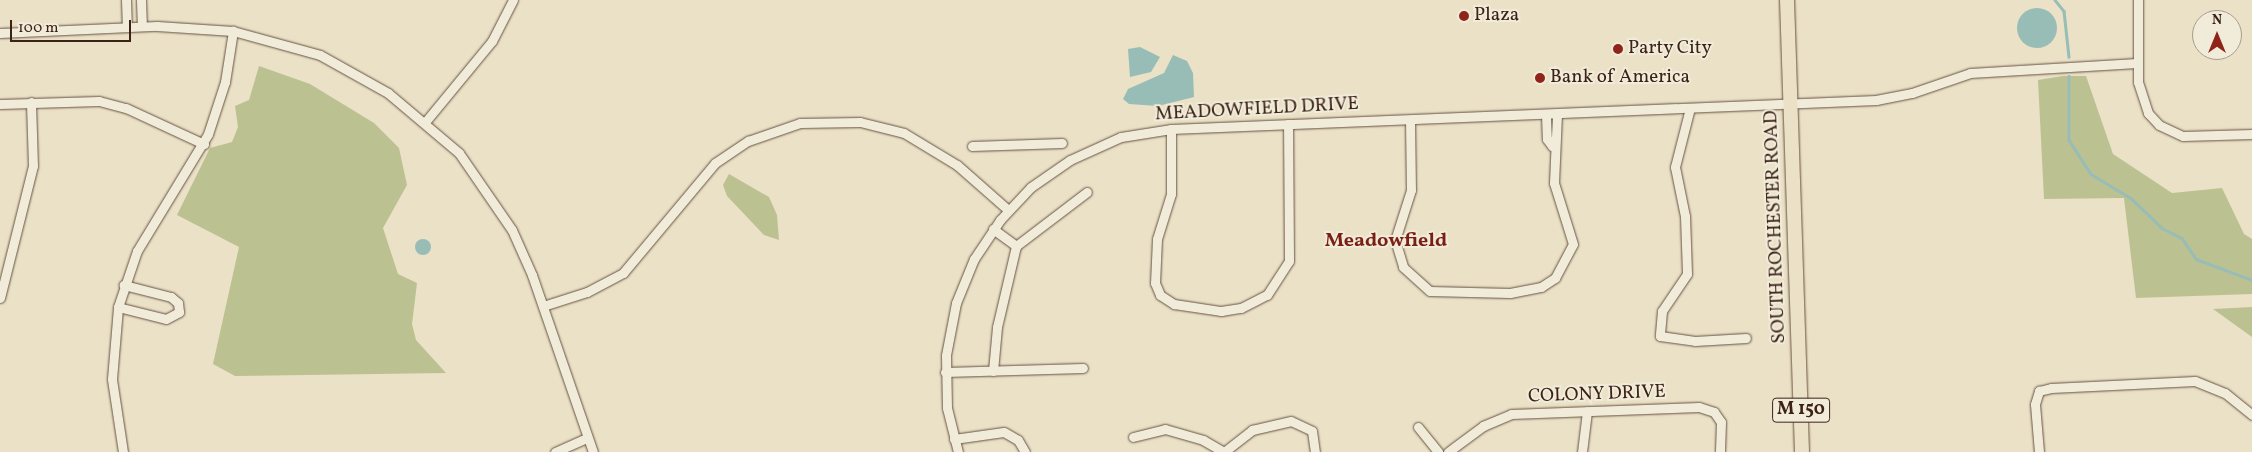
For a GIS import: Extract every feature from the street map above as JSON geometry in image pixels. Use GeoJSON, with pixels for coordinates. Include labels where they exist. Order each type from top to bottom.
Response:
{"type":"FeatureCollection","features":[{"type":"Feature","properties":{"kind":"main road","name":"SOUTH ROCHESTER ROAD"},"geometry":{"type":"LineString","coordinates":[[1786,0],[1802,452]]}},
{"type":"Feature","properties":{"kind":"street"},"geometry":{"type":"LineString","coordinates":[[126,0],[127,27]]}},
{"type":"Feature","properties":{"kind":"street"},"geometry":{"type":"LineString","coordinates":[[141,0],[142,26]]}},
{"type":"Feature","properties":{"kind":"street"},"geometry":{"type":"LineString","coordinates":[[426,120],[492,41],[513,0]]}},
{"type":"Feature","properties":{"kind":"street"},"geometry":{"type":"LineString","coordinates":[[2138,0],[2137,63],[2141,99],[2159,125],[2183,136],[2199,138],[2252,134]]}},
{"type":"Feature","properties":{"kind":"street"},"geometry":{"type":"LineString","coordinates":[[0,33],[142,26],[233,31],[278,41],[337,63],[426,120],[488,190],[518,242],[543,306],[593,452]]}},
{"type":"Feature","properties":{"kind":"street"},"geometry":{"type":"LineString","coordinates":[[123,452],[112,379],[118,307],[124,285],[148,231],[204,144],[220,98],[233,31]]}},
{"type":"Feature","properties":{"kind":"street","name":"MEADOWFIELD DRIVE"},"geometry":{"type":"LineString","coordinates":[[958,452],[954,440],[945,372],[956,303],[993,229],[1008,210],[1070,160],[1122,137],[1171,129],[1790,105],[1890,98],[1970,73],[2137,63]]}},
{"type":"Feature","properties":{"kind":"street"},"geometry":{"type":"LineString","coordinates":[[0,104],[31,102],[108,103],[204,144]]}},
{"type":"Feature","properties":{"kind":"street"},"geometry":{"type":"LineString","coordinates":[[0,298],[33,166],[31,102]]}},
{"type":"Feature","properties":{"kind":"street"},"geometry":{"type":"LineString","coordinates":[[1690,108],[1675,167],[1684,216],[1686,274],[1662,311],[1660,336],[1695,341],[1746,338]]}},
{"type":"Feature","properties":{"kind":"street"},"geometry":{"type":"LineString","coordinates":[[1546,114],[1547,140],[1552,146]]}},
{"type":"Feature","properties":{"kind":"street"},"geometry":{"type":"LineString","coordinates":[[1410,120],[1411,190],[1395,248],[1408,274],[1424,288],[1439,293],[1531,291],[1562,271],[1574,238],[1554,183],[1552,146],[1557,138],[1556,114]]}},
{"type":"Feature","properties":{"kind":"street"},"geometry":{"type":"LineString","coordinates":[[543,306],[587,292],[624,272],[715,163],[748,142],[800,123],[847,120],[904,133],[957,165],[1008,210]]}},
{"type":"Feature","properties":{"kind":"street"},"geometry":{"type":"LineString","coordinates":[[1171,129],[1171,194],[1157,239],[1155,283],[1160,294],[1174,304],[1221,311],[1241,308],[1267,294],[1289,261],[1288,124]]}},
{"type":"Feature","properties":{"kind":"street"},"geometry":{"type":"LineString","coordinates":[[972,146],[1062,143]]}},
{"type":"Feature","properties":{"kind":"street"},"geometry":{"type":"LineString","coordinates":[[993,371],[998,320],[1016,246],[1087,192]]}},
{"type":"Feature","properties":{"kind":"street"},"geometry":{"type":"LineString","coordinates":[[993,229],[1016,246]]}},
{"type":"Feature","properties":{"kind":"street"},"geometry":{"type":"LineString","coordinates":[[118,307],[166,319],[179,312],[178,302],[171,297],[124,285]]}},
{"type":"Feature","properties":{"kind":"street"},"geometry":{"type":"LineString","coordinates":[[945,372],[1083,368]]}},
{"type":"Feature","properties":{"kind":"street"},"geometry":{"type":"LineString","coordinates":[[2039,452],[2035,404],[2039,391],[2195,381],[2225,392],[2252,415]]}},
{"type":"Feature","properties":{"kind":"street","name":"COLONY DRIVE"},"geometry":{"type":"LineString","coordinates":[[1448,452],[1504,416],[1587,411],[1707,408],[1721,422],[1720,452]]}},
{"type":"Feature","properties":{"kind":"street"},"geometry":{"type":"LineString","coordinates":[[1582,452],[1587,411]]}},
{"type":"Feature","properties":{"kind":"street"},"geometry":{"type":"LineString","coordinates":[[1133,437],[1165,429],[1203,440],[1224,452],[1252,430],[1291,421],[1312,431],[1315,452]]}},
{"type":"Feature","properties":{"kind":"street"},"geometry":{"type":"LineString","coordinates":[[1418,427],[1438,452]]}},
{"type":"Feature","properties":{"kind":"street"},"geometry":{"type":"LineString","coordinates":[[954,440],[1004,432],[1018,440],[1025,452]]}},
{"type":"Feature","properties":{"kind":"street"},"geometry":{"type":"LineString","coordinates":[[555,452],[587,438]]}},
{"type":"Feature","properties":{"kind":"green space"},"geometry":{"type":"Polygon","coordinates":[[[259,66],[310,84],[374,123],[399,148],[407,185],[383,228],[398,274],[417,283],[412,324],[416,340],[446,373],[235,376],[213,364],[239,247],[177,215],[210,148],[232,142],[238,127],[235,106],[249,100],[259,66]]]}},
{"type":"Feature","properties":{"kind":"green space"},"geometry":{"type":"Polygon","coordinates":[[[2063,76],[2086,76],[2113,154],[2172,193],[2222,188],[2244,234],[2252,239],[2252,294],[2136,298],[2124,198],[2044,199],[2038,80],[2063,76]]]}},
{"type":"Feature","properties":{"kind":"green space"},"geometry":{"type":"Polygon","coordinates":[[[729,174],[769,197],[777,215],[779,240],[764,235],[727,196],[723,185],[729,174]]]}},
{"type":"Feature","properties":{"kind":"green space"},"geometry":{"type":"Polygon","coordinates":[[[2252,307],[2252,337],[2213,309],[2252,307]]]}},
{"type":"Feature","properties":{"kind":"water"},"geometry":{"type":"Polygon","coordinates":[[[2041,8],[2048,11],[2054,17],[2057,28],[2056,36],[2048,45],[2041,48],[2033,48],[2026,45],[2018,36],[2017,24],[2020,17],[2029,9],[2041,8]]]}},
{"type":"Feature","properties":{"kind":"water"},"geometry":{"type":"Polygon","coordinates":[[[1140,47],[1160,57],[1151,72],[1130,77],[1128,49],[1140,47]]]}},
{"type":"Feature","properties":{"kind":"water"},"geometry":{"type":"Polygon","coordinates":[[[1173,55],[1187,61],[1193,73],[1194,97],[1158,106],[1129,104],[1123,99],[1128,89],[1164,73],[1173,55]]]}},
{"type":"Feature","properties":{"kind":"water"},"geometry":{"type":"Polygon","coordinates":[[[420,239],[426,239],[431,244],[429,253],[420,255],[415,250],[415,244],[420,239]]]}},
{"type":"Feature","properties":{"kind":"waterway"},"geometry":{"type":"LineString","coordinates":[[2055,0],[2064,11],[2069,57]]}},
{"type":"Feature","properties":{"kind":"waterway"},"geometry":{"type":"LineString","coordinates":[[2069,76],[2069,140],[2091,174],[2131,198],[2162,228],[2182,238],[2196,259],[2252,280]]}},
{"type":"Feature","properties":{"kind":"place","name":"Plaza"},"geometry":{"type":"Point","coordinates":[1464,16]}},
{"type":"Feature","properties":{"kind":"place","name":"Party City"},"geometry":{"type":"Point","coordinates":[1618,49]}},
{"type":"Feature","properties":{"kind":"place","name":"Bank of America"},"geometry":{"type":"Point","coordinates":[1540,78]}},
{"type":"Feature","properties":{"kind":"district","name":"Meadowfield"},"geometry":{"type":"Point","coordinates":[1386,241]}}]}
